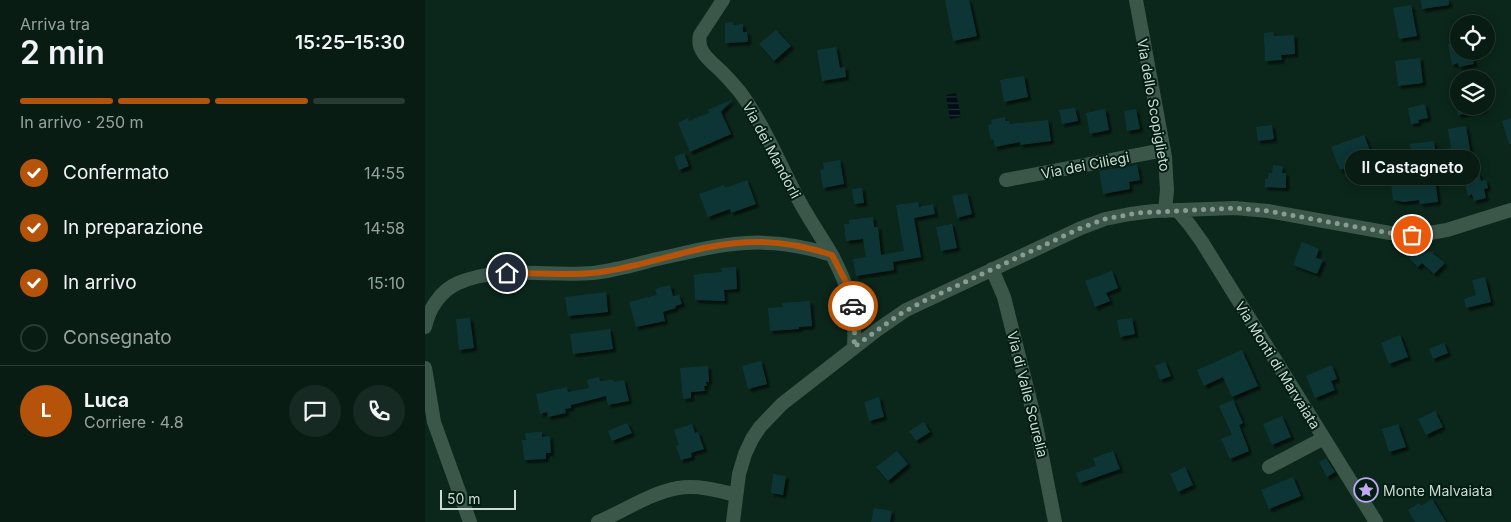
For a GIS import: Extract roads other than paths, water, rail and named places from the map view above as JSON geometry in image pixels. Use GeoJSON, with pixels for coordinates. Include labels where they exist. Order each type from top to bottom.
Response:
{"type":"FeatureCollection","features":[{"type":"Feature","properties":{"kind":"street","name":"Via dei Mandorli"},"geometry":{"type":"LineString","coordinates":[[723,0],[701,35],[699,40],[701,48],[706,56],[729,78],[765,132],[796,196],[832,255],[847,284],[852,300],[855,321],[854,347]]}},
{"type":"Feature","properties":{"kind":"street","name":"Via dello Scopiglieto"},"geometry":{"type":"LineString","coordinates":[[1135,0],[1164,150],[1171,210]]}},
{"type":"Feature","properties":{"kind":"street","name":"Via dei Ciliegi"},"geometry":{"type":"LineString","coordinates":[[1006,180],[1164,150]]}},
{"type":"Feature","properties":{"kind":"street"},"geometry":{"type":"LineString","coordinates":[[733,522],[735,495],[743,460],[752,439],[765,421],[787,400],[854,347],[911,307],[1096,222],[1122,215],[1171,210],[1253,209],[1390,233],[1412,235],[1443,232],[1511,210]]}},
{"type":"Feature","properties":{"kind":"street","name":"Via Monti di Marvaiata"},"geometry":{"type":"LineString","coordinates":[[1171,210],[1189,224],[1202,242],[1376,522]]}},
{"type":"Feature","properties":{"kind":"street"},"geometry":{"type":"LineString","coordinates":[[425,328],[433,306],[443,293],[458,283],[479,276],[507,273],[567,274],[601,272],[706,248],[744,242],[777,243],[832,255]]}},
{"type":"Feature","properties":{"kind":"street","name":"Via di Valle Scurelia"},"geometry":{"type":"LineString","coordinates":[[992,269],[1004,297],[1035,420],[1055,522]]}},
{"type":"Feature","properties":{"kind":"street"},"geometry":{"type":"LineString","coordinates":[[425,368],[430,422],[470,522]]}},
{"type":"Feature","properties":{"kind":"street"},"geometry":{"type":"LineString","coordinates":[[1269,467],[1324,438]]}},
{"type":"Feature","properties":{"kind":"street"},"geometry":{"type":"LineString","coordinates":[[598,522],[656,494],[672,489],[684,487],[703,488],[735,495]]}},
{"type":"Feature","properties":{"kind":"place","name":"Il Castagneto"},"geometry":{"type":"Point","coordinates":[1412,235]}},
{"type":"Feature","properties":{"kind":"place","name":"Monte Malvaiata"},"geometry":{"type":"Point","coordinates":[1366,490]}}]}
